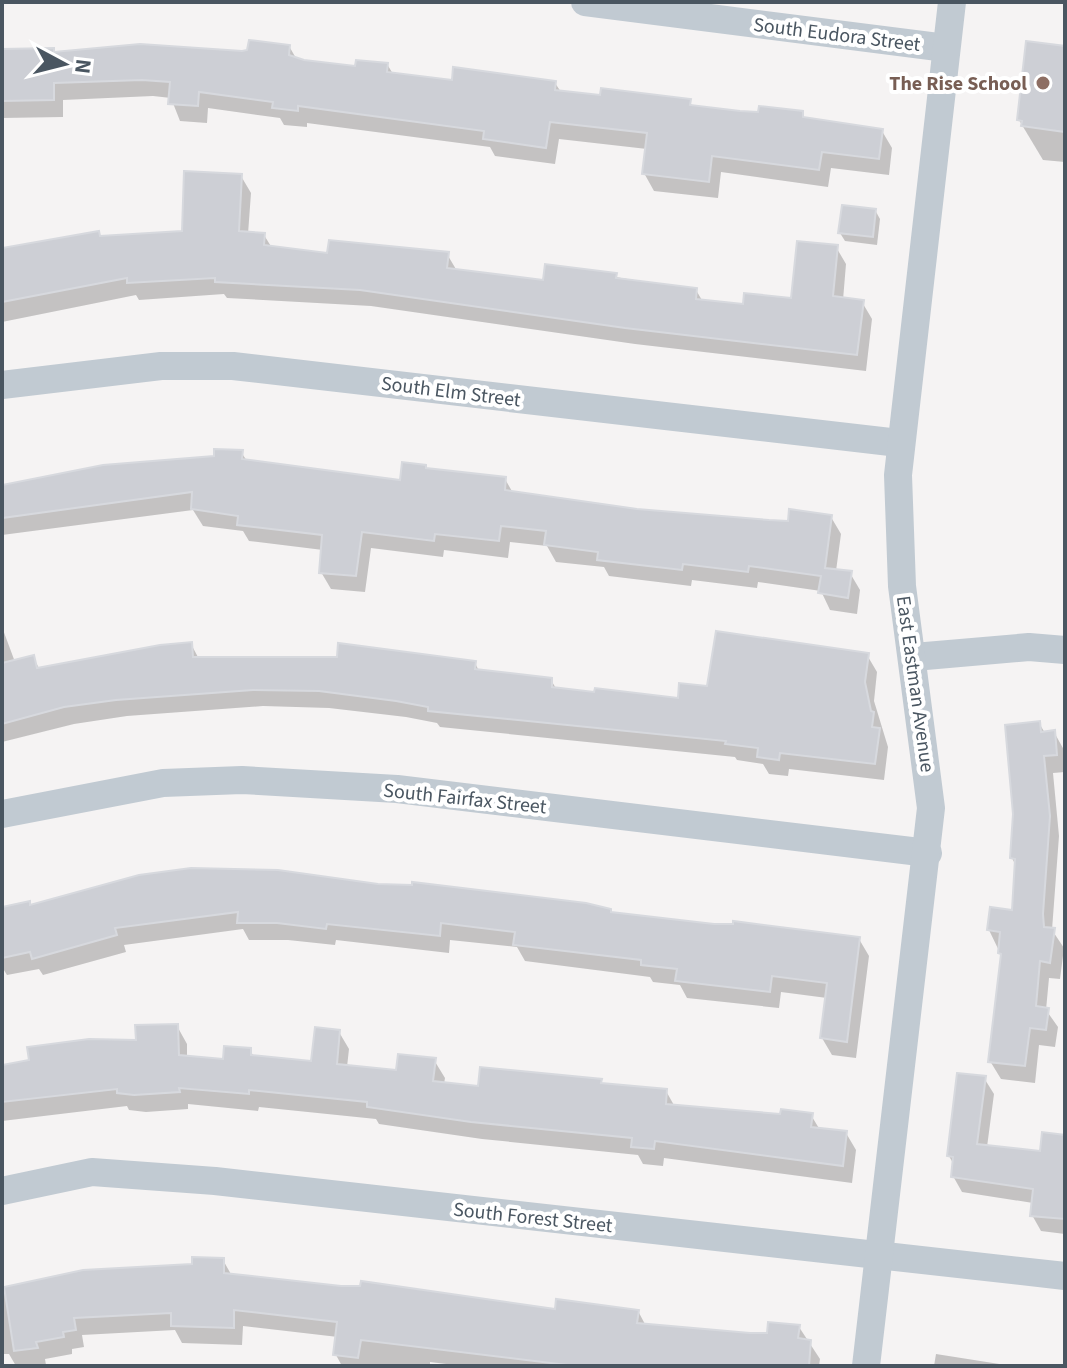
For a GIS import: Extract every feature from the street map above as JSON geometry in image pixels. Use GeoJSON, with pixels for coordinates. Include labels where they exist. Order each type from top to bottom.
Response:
{"type":"FeatureCollection","features":[{"type":"Feature","properties":{"kind":"street","name":"South Eudora Street"},"geometry":{"type":"LineString","coordinates":[[585,2],[946,48]]}},
{"type":"Feature","properties":{"kind":"street","name":"East Eastman Avenue"},"geometry":{"type":"LineString","coordinates":[[866,1366],[931,808],[914,657],[902,586],[899,443],[952,2]]}},
{"type":"Feature","properties":{"kind":"street","name":"South Elm Street"},"geometry":{"type":"LineString","coordinates":[[2,385],[161,366],[233,366],[899,443]]}},
{"type":"Feature","properties":{"kind":"street"},"geometry":{"type":"LineString","coordinates":[[914,657],[1029,647],[1065,650]]}},
{"type":"Feature","properties":{"kind":"street","name":"South Fairfax Street"},"geometry":{"type":"LineString","coordinates":[[2,814],[163,783],[242,780],[397,789],[928,853]]}},
{"type":"Feature","properties":{"kind":"street","name":"South Forest Street"},"geometry":{"type":"LineString","coordinates":[[2,1191],[92,1172],[200,1180],[1065,1276]]}},
{"type":"Feature","properties":{"kind":"building"},"geometry":{"type":"Polygon","coordinates":[[[249,40],[290,45],[289,55],[304,60],[355,66],[356,60],[388,63],[387,72],[452,80],[453,67],[556,81],[555,90],[600,95],[601,88],[691,99],[690,105],[740,111],[758,112],[759,106],[803,111],[803,117],[883,129],[879,159],[822,152],[819,170],[712,156],[709,182],[642,174],[647,133],[550,122],[546,148],[483,139],[484,131],[298,106],[298,111],[272,108],[273,102],[199,92],[198,106],[168,104],[170,82],[142,80],[54,83],[54,100],[2,101],[2,49],[54,48],[54,52],[140,44],[242,51],[247,50],[249,40]]]}},
{"type":"Feature","properties":{"kind":"building","name":"The Rise School"},"geometry":{"type":"Polygon","coordinates":[[[1026,41],[1065,46],[1065,132],[1021,126],[1022,121],[1017,120],[1026,41]]]}},
{"type":"Feature","properties":{"kind":"building"},"geometry":{"type":"Polygon","coordinates":[[[184,171],[242,174],[239,231],[265,233],[264,245],[327,253],[329,240],[449,252],[447,268],[543,280],[545,264],[617,273],[616,278],[697,288],[696,299],[743,304],[744,293],[791,298],[797,241],[838,245],[833,296],[864,300],[857,355],[625,328],[360,290],[215,282],[215,278],[127,283],[127,278],[2,302],[2,248],[99,231],[100,236],[182,231],[184,171]]]}},
{"type":"Feature","properties":{"kind":"building"},"geometry":{"type":"Polygon","coordinates":[[[842,205],[876,209],[873,237],[838,233],[842,205]]]}},
{"type":"Feature","properties":{"kind":"building"},"geometry":{"type":"Polygon","coordinates":[[[214,449],[243,450],[242,459],[400,480],[402,462],[426,465],[426,468],[506,477],[505,490],[637,509],[788,521],[789,509],[832,515],[825,568],[852,571],[848,598],[818,593],[821,576],[749,566],[748,572],[683,564],[682,570],[597,560],[598,552],[544,545],[546,531],[501,526],[499,541],[435,534],[434,541],[362,532],[356,576],[319,573],[322,535],[237,525],[238,516],[191,509],[192,492],[2,518],[2,485],[103,465],[214,456],[214,449]]]}},
{"type":"Feature","properties":{"kind":"building"},"geometry":{"type":"Polygon","coordinates":[[[716,631],[869,653],[865,682],[871,711],[874,712],[872,727],[880,728],[875,764],[780,753],[779,760],[757,757],[758,748],[725,744],[726,741],[428,711],[428,707],[396,701],[319,691],[253,690],[116,700],[64,707],[2,724],[2,663],[34,655],[37,668],[192,642],[193,657],[337,657],[338,643],[476,661],[475,669],[552,678],[552,687],[594,692],[595,688],[678,698],[679,683],[707,686],[716,631]]]}},
{"type":"Feature","properties":{"kind":"building"},"geometry":{"type":"Polygon","coordinates":[[[1040,721],[1041,732],[1055,730],[1057,755],[1044,756],[1050,816],[1043,914],[1044,927],[1055,928],[1050,963],[1040,961],[1036,1006],[1049,1008],[1046,1030],[1030,1028],[1025,1066],[988,1062],[1001,954],[998,953],[1000,932],[987,930],[990,907],[1012,910],[1015,859],[1010,858],[1013,814],[1005,725],[1040,721]]]}},
{"type":"Feature","properties":{"kind":"building"},"geometry":{"type":"Polygon","coordinates":[[[191,868],[278,870],[378,884],[412,885],[412,882],[586,903],[611,909],[611,912],[714,924],[733,924],[733,921],[860,937],[847,1042],[820,1038],[827,983],[772,976],[770,992],[675,981],[677,969],[641,965],[641,960],[513,945],[515,932],[441,923],[440,936],[327,924],[326,929],[277,923],[237,923],[238,912],[115,928],[117,935],[32,959],[30,952],[2,958],[2,907],[30,901],[30,905],[139,875],[191,868]]]}},
{"type":"Feature","properties":{"kind":"building"},"geometry":{"type":"Polygon","coordinates":[[[178,1024],[179,1055],[223,1059],[224,1046],[251,1048],[251,1055],[311,1061],[315,1027],[340,1030],[337,1064],[396,1070],[398,1054],[436,1058],[433,1081],[478,1086],[480,1067],[667,1089],[666,1104],[780,1114],[781,1109],[813,1113],[811,1127],[847,1131],[843,1166],[655,1141],[654,1149],[631,1147],[632,1138],[471,1122],[367,1107],[367,1102],[249,1090],[249,1094],[179,1088],[180,1092],[134,1095],[117,1093],[117,1089],[2,1102],[2,1065],[29,1060],[27,1047],[89,1039],[136,1040],[135,1025],[178,1024]]]}},
{"type":"Feature","properties":{"kind":"building"},"geometry":{"type":"Polygon","coordinates":[[[957,1073],[986,1076],[977,1144],[1040,1151],[1042,1132],[1065,1135],[1065,1219],[1030,1216],[1033,1189],[951,1177],[953,1157],[947,1156],[957,1073]]]}},
{"type":"Feature","properties":{"kind":"building"},"geometry":{"type":"Polygon","coordinates":[[[192,1257],[224,1258],[224,1273],[341,1286],[360,1286],[361,1281],[555,1309],[556,1299],[639,1310],[637,1323],[750,1333],[767,1333],[768,1322],[800,1325],[798,1338],[811,1340],[809,1366],[575,1366],[361,1340],[358,1358],[333,1355],[337,1322],[234,1310],[234,1328],[171,1326],[171,1313],[74,1318],[76,1330],[63,1332],[64,1337],[36,1342],[38,1348],[14,1351],[4,1287],[83,1270],[192,1264],[192,1257]]]}},
{"type":"Feature","properties":{"kind":"place","name":"The Rise School"},"geometry":{"type":"Point","coordinates":[1043,83]}}]}
